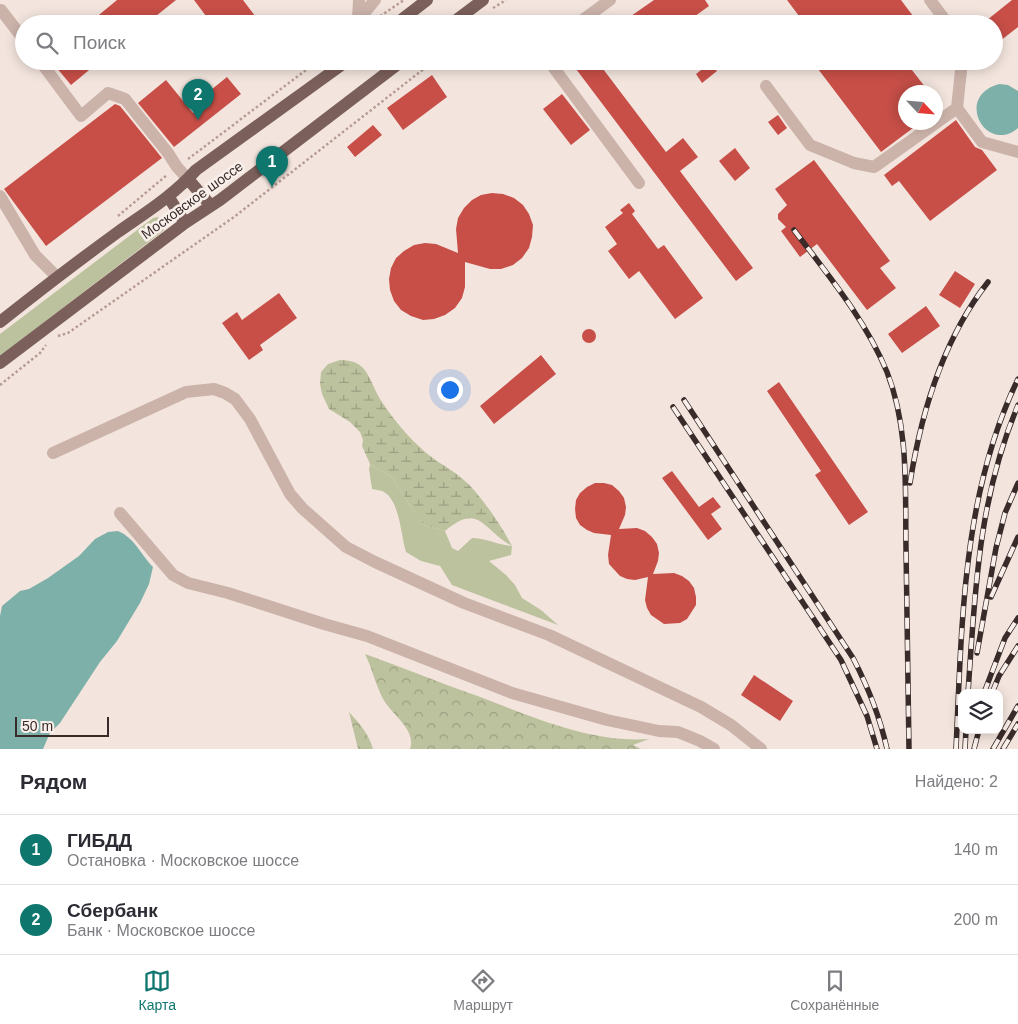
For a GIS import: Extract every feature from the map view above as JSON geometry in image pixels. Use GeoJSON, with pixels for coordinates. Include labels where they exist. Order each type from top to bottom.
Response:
{"type":"FeatureCollection","features":[{"type":"Feature","properties":{"kind":"main road"},"geometry":{"type":"LineString","coordinates":[[408,15],[427,0]]}},
{"type":"Feature","properties":{"kind":"main road"},"geometry":{"type":"LineString","coordinates":[[464,15],[483,0]]}},
{"type":"Feature","properties":{"kind":"main road","name":"Московское шоссе"},"geometry":{"type":"LineString","coordinates":[[0,322],[57,277],[168,196],[196,170],[335,70]]}},
{"type":"Feature","properties":{"kind":"main road","name":"Московское шоссе"},"geometry":{"type":"LineString","coordinates":[[0,363],[390,70]]}},
{"type":"Feature","properties":{"kind":"main road"},"geometry":{"type":"LineString","coordinates":[[188,179],[211,206]]}},
{"type":"Feature","properties":{"kind":"main road"},"geometry":{"type":"LineString","coordinates":[[168,196],[184,224]]}},
{"type":"Feature","properties":{"kind":"lane"},"geometry":{"type":"LineString","coordinates":[[359,0],[360,15]]}},
{"type":"Feature","properties":{"kind":"lane"},"geometry":{"type":"LineString","coordinates":[[365,15],[375,0]]}},
{"type":"Feature","properties":{"kind":"lane"},"geometry":{"type":"LineString","coordinates":[[589,15],[610,0]]}},
{"type":"Feature","properties":{"kind":"lane"},"geometry":{"type":"LineString","coordinates":[[930,0],[941,15]]}},
{"type":"Feature","properties":{"kind":"lane"},"geometry":{"type":"LineString","coordinates":[[1,10],[15,28]]}},
{"type":"Feature","properties":{"kind":"lane"},"geometry":{"type":"LineString","coordinates":[[47,70],[81,116],[108,93],[126,99],[188,179]]}},
{"type":"Feature","properties":{"kind":"lane"},"geometry":{"type":"LineString","coordinates":[[555,70],[639,183]]}},
{"type":"Feature","properties":{"kind":"lane"},"geometry":{"type":"LineString","coordinates":[[961,70],[956,108],[982,142],[1018,152]]}},
{"type":"Feature","properties":{"kind":"lane"},"geometry":{"type":"LineString","coordinates":[[766,86],[810,145],[854,163],[874,167],[956,108]]}},
{"type":"Feature","properties":{"kind":"lane"},"geometry":{"type":"LineString","coordinates":[[0,196],[35,255],[57,277]]}},
{"type":"Feature","properties":{"kind":"lane"},"geometry":{"type":"LineString","coordinates":[[53,453],[186,392],[214,389],[225,393],[235,399],[250,419],[290,494],[302,508],[346,547],[464,603],[549,635],[701,707],[731,724],[762,749]]}},
{"type":"Feature","properties":{"kind":"lane"},"geometry":{"type":"LineString","coordinates":[[120,513],[173,575],[188,584],[228,593],[367,636],[512,693],[607,720],[659,731],[678,732],[714,749]]}},
{"type":"Feature","properties":{"kind":"path"},"geometry":{"type":"LineString","coordinates":[[375,15],[404,0]]}},
{"type":"Feature","properties":{"kind":"path"},"geometry":{"type":"LineString","coordinates":[[0,385],[59,335],[68,333],[234,217],[422,70]]}},
{"type":"Feature","properties":{"kind":"green space"},"geometry":{"type":"Polygon","coordinates":[[[158,217],[164,222],[165,228],[162,232],[0,356],[0,334],[153,218],[158,217]]]}},
{"type":"Feature","properties":{"kind":"green space"},"geometry":{"type":"Polygon","coordinates":[[[340,360],[350,361],[363,368],[382,402],[401,428],[424,451],[459,476],[474,490],[495,518],[512,546],[480,521],[473,519],[466,519],[456,523],[445,531],[426,526],[410,506],[393,478],[370,464],[362,446],[363,440],[360,432],[350,422],[329,409],[322,394],[320,384],[321,372],[328,364],[340,360]]]}},
{"type":"Feature","properties":{"kind":"green space"},"geometry":{"type":"Polygon","coordinates":[[[370,464],[393,478],[410,506],[426,526],[445,531],[452,548],[458,551],[472,538],[512,546],[511,555],[489,561],[515,585],[522,598],[541,610],[558,625],[452,585],[440,566],[421,561],[406,552],[397,511],[393,503],[384,492],[372,489],[370,464]]]}},
{"type":"Feature","properties":{"kind":"green space"},"geometry":{"type":"Polygon","coordinates":[[[365,654],[564,728],[606,737],[649,739],[633,745],[641,749],[410,749],[410,735],[382,697],[365,654]]]}},
{"type":"Feature","properties":{"kind":"green space"},"geometry":{"type":"Polygon","coordinates":[[[349,712],[366,734],[373,749],[358,749],[349,712]]]}},
{"type":"Feature","properties":{"kind":"water"},"geometry":{"type":"Polygon","coordinates":[[[999,84],[1008,85],[1018,91],[1018,128],[1006,134],[995,134],[986,129],[980,121],[977,111],[978,100],[985,91],[999,84]]]}},
{"type":"Feature","properties":{"kind":"water"},"geometry":{"type":"Polygon","coordinates":[[[118,531],[133,542],[153,567],[149,584],[140,603],[117,641],[100,662],[60,723],[50,733],[43,749],[0,749],[0,616],[2,606],[20,591],[29,589],[48,578],[79,556],[95,539],[108,532],[118,531]]]}},
{"type":"Feature","properties":{"kind":"building"},"geometry":{"type":"Polygon","coordinates":[[[117,0],[176,0],[157,15],[99,15],[117,0]]]}},
{"type":"Feature","properties":{"kind":"building"},"geometry":{"type":"Polygon","coordinates":[[[194,0],[243,0],[254,15],[205,15],[194,0]]]}},
{"type":"Feature","properties":{"kind":"building"},"geometry":{"type":"Polygon","coordinates":[[[654,0],[705,0],[709,6],[696,15],[632,15],[654,0]]]}},
{"type":"Feature","properties":{"kind":"building"},"geometry":{"type":"Polygon","coordinates":[[[787,0],[901,0],[912,15],[798,15],[787,0]]]}},
{"type":"Feature","properties":{"kind":"building"},"geometry":{"type":"Polygon","coordinates":[[[1012,0],[1018,0],[1018,27],[1003,39],[1003,15],[993,15],[1012,0]]]}},
{"type":"Feature","properties":{"kind":"building"},"geometry":{"type":"Polygon","coordinates":[[[58,70],[89,70],[71,85],[58,70]]]}},
{"type":"Feature","properties":{"kind":"building"},"geometry":{"type":"Polygon","coordinates":[[[577,70],[604,70],[666,152],[683,138],[698,157],[680,171],[753,268],[736,281],[577,70]]]}},
{"type":"Feature","properties":{"kind":"building"},"geometry":{"type":"Polygon","coordinates":[[[701,70],[717,71],[702,83],[696,74],[701,70]]]}},
{"type":"Feature","properties":{"kind":"building"},"geometry":{"type":"Polygon","coordinates":[[[819,70],[912,70],[924,85],[898,85],[898,130],[910,130],[881,152],[819,70]]]}},
{"type":"Feature","properties":{"kind":"building"},"geometry":{"type":"Polygon","coordinates":[[[432,75],[447,97],[403,130],[387,108],[432,75]]]}},
{"type":"Feature","properties":{"kind":"building"},"geometry":{"type":"Polygon","coordinates":[[[227,77],[241,94],[174,147],[138,103],[166,80],[193,113],[210,99],[206,94],[227,77]]]}},
{"type":"Feature","properties":{"kind":"building"},"geometry":{"type":"Polygon","coordinates":[[[562,94],[590,130],[571,145],[543,109],[562,94]]]}},
{"type":"Feature","properties":{"kind":"building"},"geometry":{"type":"Polygon","coordinates":[[[115,104],[120,106],[162,158],[46,246],[4,189],[115,104]]]}},
{"type":"Feature","properties":{"kind":"building"},"geometry":{"type":"Polygon","coordinates":[[[778,115],[787,128],[778,135],[768,122],[778,115]]]}},
{"type":"Feature","properties":{"kind":"building"},"geometry":{"type":"Polygon","coordinates":[[[956,120],[975,147],[982,150],[997,170],[930,221],[899,181],[892,186],[884,175],[956,120]]]}},
{"type":"Feature","properties":{"kind":"building"},"geometry":{"type":"Polygon","coordinates":[[[373,125],[382,135],[355,157],[347,147],[373,125]]]}},
{"type":"Feature","properties":{"kind":"building"},"geometry":{"type":"Polygon","coordinates":[[[735,148],[750,168],[735,181],[719,161],[735,148]]]}},
{"type":"Feature","properties":{"kind":"building"},"geometry":{"type":"Polygon","coordinates":[[[814,160],[890,261],[880,268],[896,288],[867,310],[817,244],[800,257],[781,231],[786,227],[778,219],[778,214],[787,205],[775,189],[814,160]]]}},
{"type":"Feature","properties":{"kind":"building"},"geometry":{"type":"Polygon","coordinates":[[[492,193],[514,198],[523,205],[529,214],[533,225],[532,237],[529,248],[522,258],[513,265],[501,269],[490,269],[465,262],[465,287],[462,298],[455,308],[445,315],[423,320],[401,310],[394,301],[390,290],[391,268],[396,258],[414,245],[425,243],[436,244],[458,253],[456,229],[458,218],[472,200],[481,195],[492,193]]]}},
{"type":"Feature","properties":{"kind":"building"},"geometry":{"type":"Polygon","coordinates":[[[629,203],[635,211],[632,214],[658,249],[664,245],[703,298],[675,319],[639,271],[629,279],[608,251],[617,244],[605,227],[623,213],[620,210],[629,203]]]}},
{"type":"Feature","properties":{"kind":"building"},"geometry":{"type":"Polygon","coordinates":[[[955,271],[975,284],[960,308],[939,295],[955,271]]]}},
{"type":"Feature","properties":{"kind":"building"},"geometry":{"type":"Polygon","coordinates":[[[279,293],[297,318],[260,345],[263,350],[249,360],[222,323],[237,312],[242,320],[279,293]]]}},
{"type":"Feature","properties":{"kind":"building"},"geometry":{"type":"Polygon","coordinates":[[[926,306],[940,326],[902,353],[888,334],[926,306]]]}},
{"type":"Feature","properties":{"kind":"building"},"geometry":{"type":"Polygon","coordinates":[[[589,329],[594,331],[596,336],[594,341],[589,343],[584,341],[582,336],[584,331],[589,329]]]}},
{"type":"Feature","properties":{"kind":"building"},"geometry":{"type":"Polygon","coordinates":[[[541,355],[556,374],[494,424],[480,406],[541,355]]]}},
{"type":"Feature","properties":{"kind":"building"},"geometry":{"type":"Polygon","coordinates":[[[779,382],[868,512],[849,525],[815,475],[821,471],[767,391],[779,382]]]}},
{"type":"Feature","properties":{"kind":"building"},"geometry":{"type":"Polygon","coordinates":[[[672,471],[699,507],[713,497],[721,507],[711,514],[722,529],[708,540],[662,478],[672,471]]]}},
{"type":"Feature","properties":{"kind":"building"},"geometry":{"type":"Polygon","coordinates":[[[595,483],[612,485],[624,498],[625,515],[619,529],[637,528],[645,531],[657,544],[658,561],[653,574],[674,573],[689,581],[694,588],[696,605],[687,619],[680,623],[664,624],[651,615],[645,600],[648,577],[635,580],[620,576],[609,564],[608,555],[611,535],[594,533],[580,525],[576,518],[576,500],[580,493],[595,483]]]}},
{"type":"Feature","properties":{"kind":"building"},"geometry":{"type":"Polygon","coordinates":[[[754,675],[793,701],[780,721],[741,695],[754,675]]]}},
{"type":"Feature","properties":{"kind":"railway"},"geometry":{"type":"LineString","coordinates":[[794,230],[833,281],[868,334],[887,372],[899,415],[905,481],[909,749]]}},
{"type":"Feature","properties":{"kind":"railway"},"geometry":{"type":"LineString","coordinates":[[910,483],[921,430],[937,377],[959,327],[972,304],[988,282]]}},
{"type":"Feature","properties":{"kind":"railway"},"geometry":{"type":"LineString","coordinates":[[956,749],[963,607],[975,514],[986,468],[1000,423],[1018,379]]}},
{"type":"Feature","properties":{"kind":"railway"},"geometry":{"type":"LineString","coordinates":[[684,400],[853,658],[873,702],[887,749]]}},
{"type":"Feature","properties":{"kind":"railway"},"geometry":{"type":"LineString","coordinates":[[968,689],[976,583],[986,511],[994,476],[1018,405]]}},
{"type":"Feature","properties":{"kind":"railway"},"geometry":{"type":"LineString","coordinates":[[673,407],[841,660],[867,716],[877,749]]}},
{"type":"Feature","properties":{"kind":"railway"},"geometry":{"type":"LineString","coordinates":[[977,653],[996,548],[1005,513],[1018,483]]}},
{"type":"Feature","properties":{"kind":"railway"},"geometry":{"type":"LineString","coordinates":[[991,597],[1018,537]]}},
{"type":"Feature","properties":{"kind":"railway"},"geometry":{"type":"LineString","coordinates":[[986,689],[1005,638],[1018,618]]}},
{"type":"Feature","properties":{"kind":"railway"},"geometry":{"type":"LineString","coordinates":[[994,689],[999,676],[1018,646]]}},
{"type":"Feature","properties":{"kind":"railway"},"geometry":{"type":"LineString","coordinates":[[993,749],[1018,706]]}},
{"type":"Feature","properties":{"kind":"railway"},"geometry":{"type":"LineString","coordinates":[[1003,749],[1018,724]]}},
{"type":"Feature","properties":{"kind":"railway"},"geometry":{"type":"LineString","coordinates":[[965,749],[966,734]]}},
{"type":"Feature","properties":{"kind":"railway"},"geometry":{"type":"LineString","coordinates":[[974,749],[978,734]]}},
{"type":"Feature","properties":{"kind":"place","name":"Сбербанк"},"geometry":{"type":"Point","coordinates":[198,120]}},
{"type":"Feature","properties":{"kind":"place","name":"ГИБДД"},"geometry":{"type":"Point","coordinates":[272,187]}}]}
